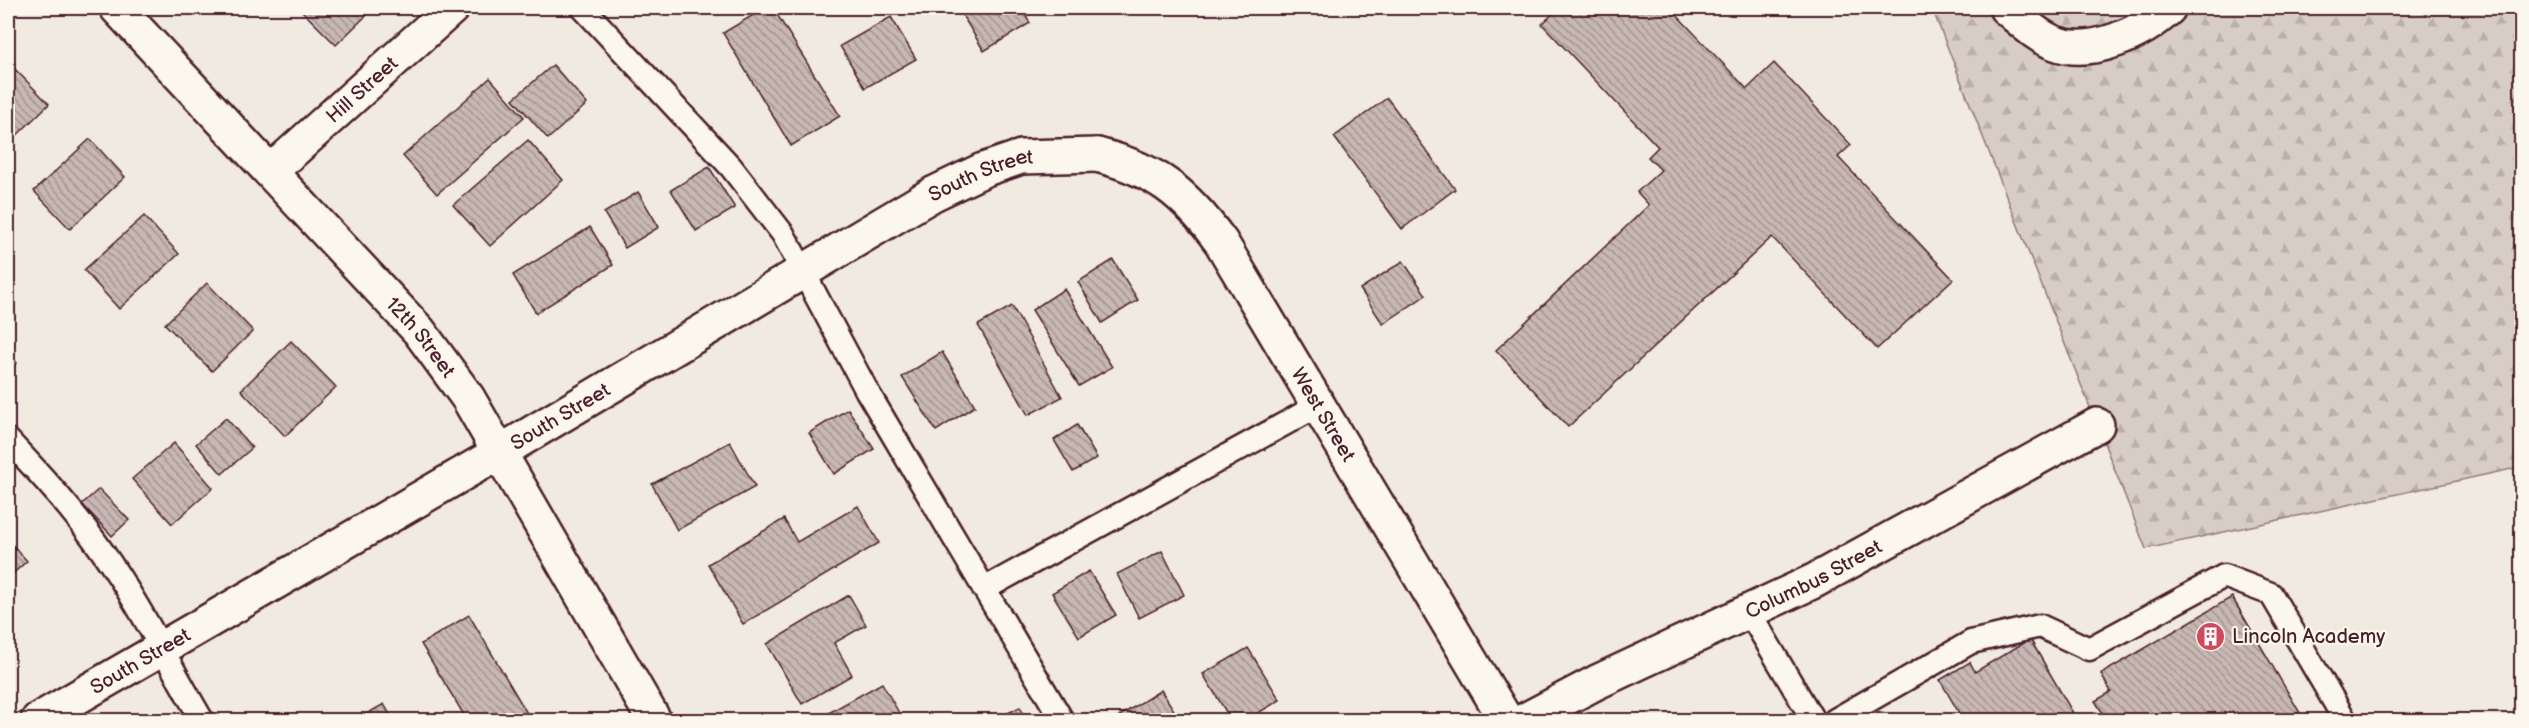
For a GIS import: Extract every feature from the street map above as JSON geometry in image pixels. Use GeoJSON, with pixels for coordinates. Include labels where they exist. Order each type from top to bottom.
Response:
{"type":"FeatureCollection","features":[{"type":"Feature","properties":{"kind":"street","name":"12th Street"},"geometry":{"type":"LineString","coordinates":[[117,8],[418,331],[468,398],[654,720]]}},
{"type":"Feature","properties":{"kind":"street","name":"Hill Street"},"geometry":{"type":"LineString","coordinates":[[271,171],[452,8]]}},
{"type":"Feature","properties":{"kind":"street"},"geometry":{"type":"LineString","coordinates":[[2006,8],[2034,31],[2056,44],[2095,47],[2129,35],[2169,8]]}},
{"type":"Feature","properties":{"kind":"street","name":"South Street"},"geometry":{"type":"LineString","coordinates":[[38,720],[500,452],[933,194],[1004,161],[1021,157],[1097,155]]}},
{"type":"Feature","properties":{"kind":"street","name":"West Street"},"geometry":{"type":"LineString","coordinates":[[1097,155],[1121,161],[1154,175],[1190,202],[1221,242],[1506,720]]}},
{"type":"Feature","properties":{"kind":"street","name":"Columbus Street"},"geometry":{"type":"LineString","coordinates":[[1525,720],[1597,682],[1749,612],[1898,537],[2097,425]]}},
{"type":"Feature","properties":{"kind":"lane"},"geometry":{"type":"LineString","coordinates":[[583,8],[731,167],[778,227],[867,391],[1062,720]]}},
{"type":"Feature","properties":{"kind":"lane"},"geometry":{"type":"LineString","coordinates":[[984,589],[1319,405]]}},
{"type":"Feature","properties":{"kind":"lane"},"geometry":{"type":"LineString","coordinates":[[8,440],[69,508],[102,551],[202,720]]}},
{"type":"Feature","properties":{"kind":"lane"},"geometry":{"type":"LineString","coordinates":[[1835,720],[1971,642],[2040,626],[2089,649],[2224,576],[2271,594],[2344,720]]}},
{"type":"Feature","properties":{"kind":"lane"},"geometry":{"type":"LineString","coordinates":[[1749,612],[1813,720]]}},
{"type":"Feature","properties":{"kind":"green space"},"geometry":{"type":"Polygon","coordinates":[[[1932,8],[2521,8],[2521,467],[2146,549],[1932,8]]]}},
{"type":"Feature","properties":{"kind":"building"},"geometry":{"type":"Polygon","coordinates":[[[299,8],[374,8],[336,45],[299,8]]]}},
{"type":"Feature","properties":{"kind":"building"},"geometry":{"type":"Polygon","coordinates":[[[765,8],[773,8],[840,116],[791,146],[723,33],[765,8]]]}},
{"type":"Feature","properties":{"kind":"building"},"geometry":{"type":"Polygon","coordinates":[[[958,8],[1021,8],[1030,23],[984,51],[958,8]]]}},
{"type":"Feature","properties":{"kind":"building"},"geometry":{"type":"Polygon","coordinates":[[[1559,8],[1670,8],[1747,89],[1774,63],[1851,145],[1838,157],[1953,279],[1877,349],[1772,237],[1568,427],[1496,350],[1649,205],[1637,192],[1661,170],[1648,157],[1658,147],[1542,24],[1559,8]]]}},
{"type":"Feature","properties":{"kind":"building"},"geometry":{"type":"Polygon","coordinates":[[[891,17],[916,59],[865,88],[840,46],[891,17]]]}},
{"type":"Feature","properties":{"kind":"building"},"geometry":{"type":"Polygon","coordinates":[[[8,62],[49,104],[8,144],[8,62]]]}},
{"type":"Feature","properties":{"kind":"building"},"geometry":{"type":"Polygon","coordinates":[[[553,65],[587,104],[548,139],[513,99],[553,65]]]}},
{"type":"Feature","properties":{"kind":"building"},"geometry":{"type":"Polygon","coordinates":[[[490,78],[524,117],[437,194],[403,156],[490,78]]]}},
{"type":"Feature","properties":{"kind":"building"},"geometry":{"type":"Polygon","coordinates":[[[1387,98],[1455,189],[1402,229],[1334,137],[1387,98]]]}},
{"type":"Feature","properties":{"kind":"building"},"geometry":{"type":"Polygon","coordinates":[[[90,139],[125,177],[70,229],[34,191],[90,139]]]}},
{"type":"Feature","properties":{"kind":"building"},"geometry":{"type":"Polygon","coordinates":[[[528,140],[563,180],[490,246],[453,205],[528,140]]]}},
{"type":"Feature","properties":{"kind":"building"},"geometry":{"type":"Polygon","coordinates":[[[709,167],[735,208],[696,231],[671,190],[709,167]]]}},
{"type":"Feature","properties":{"kind":"building"},"geometry":{"type":"Polygon","coordinates":[[[638,192],[659,227],[625,248],[604,213],[638,192]]]}},
{"type":"Feature","properties":{"kind":"building"},"geometry":{"type":"Polygon","coordinates":[[[144,216],[179,254],[119,309],[84,270],[144,216]]]}},
{"type":"Feature","properties":{"kind":"building"},"geometry":{"type":"Polygon","coordinates":[[[590,227],[613,265],[536,313],[513,275],[590,227]]]}},
{"type":"Feature","properties":{"kind":"building"},"geometry":{"type":"Polygon","coordinates":[[[1113,260],[1138,300],[1102,323],[1078,282],[1113,260]]]}},
{"type":"Feature","properties":{"kind":"building"},"geometry":{"type":"Polygon","coordinates":[[[1403,261],[1426,295],[1383,324],[1360,289],[1403,261]]]}},
{"type":"Feature","properties":{"kind":"building"},"geometry":{"type":"Polygon","coordinates":[[[207,283],[253,331],[212,371],[165,324],[207,283]]]}},
{"type":"Feature","properties":{"kind":"building"},"geometry":{"type":"Polygon","coordinates":[[[1064,289],[1112,367],[1079,386],[1032,310],[1064,289]]]}},
{"type":"Feature","properties":{"kind":"building"},"geometry":{"type":"Polygon","coordinates":[[[1012,306],[1062,397],[1028,415],[978,325],[1012,306]]]}},
{"type":"Feature","properties":{"kind":"building"},"geometry":{"type":"Polygon","coordinates":[[[291,341],[336,387],[285,436],[241,390],[291,341]]]}},
{"type":"Feature","properties":{"kind":"building"},"geometry":{"type":"Polygon","coordinates":[[[942,352],[975,406],[936,431],[902,377],[942,352]]]}},
{"type":"Feature","properties":{"kind":"building"},"geometry":{"type":"Polygon","coordinates":[[[8,353],[17,363],[8,372],[8,353]]]}},
{"type":"Feature","properties":{"kind":"building"},"geometry":{"type":"Polygon","coordinates":[[[848,409],[874,449],[834,474],[809,433],[848,409]]]}},
{"type":"Feature","properties":{"kind":"building"},"geometry":{"type":"Polygon","coordinates":[[[226,418],[252,448],[222,474],[196,444],[226,418]]]}},
{"type":"Feature","properties":{"kind":"building"},"geometry":{"type":"Polygon","coordinates":[[[1077,425],[1097,458],[1073,472],[1054,440],[1077,425]]]}},
{"type":"Feature","properties":{"kind":"building"},"geometry":{"type":"Polygon","coordinates":[[[730,442],[755,487],[677,530],[652,484],[730,442]]]}},
{"type":"Feature","properties":{"kind":"building"},"geometry":{"type":"Polygon","coordinates":[[[174,443],[213,488],[172,524],[132,479],[174,443]]]}},
{"type":"Feature","properties":{"kind":"building"},"geometry":{"type":"Polygon","coordinates":[[[99,489],[129,520],[112,536],[82,504],[99,489]]]}},
{"type":"Feature","properties":{"kind":"building"},"geometry":{"type":"Polygon","coordinates":[[[858,506],[879,543],[743,624],[708,564],[784,519],[797,542],[858,506]]]}},
{"type":"Feature","properties":{"kind":"building"},"geometry":{"type":"Polygon","coordinates":[[[8,540],[27,561],[8,578],[8,540]]]}},
{"type":"Feature","properties":{"kind":"building"},"geometry":{"type":"Polygon","coordinates":[[[1162,551],[1184,595],[1139,618],[1117,574],[1162,551]]]}},
{"type":"Feature","properties":{"kind":"building"},"geometry":{"type":"Polygon","coordinates":[[[1089,571],[1116,615],[1079,637],[1052,593],[1089,571]]]}},
{"type":"Feature","properties":{"kind":"building"},"geometry":{"type":"Polygon","coordinates":[[[849,595],[866,625],[834,643],[852,675],[802,704],[767,644],[849,595]]]}},
{"type":"Feature","properties":{"kind":"building","name":"Lincoln Academy"},"geometry":{"type":"Polygon","coordinates":[[[2232,597],[2300,713],[2288,720],[2101,720],[2106,718],[2095,701],[2111,692],[2101,674],[2232,597]]]}},
{"type":"Feature","properties":{"kind":"building"},"geometry":{"type":"Polygon","coordinates":[[[469,615],[528,715],[519,720],[467,720],[421,644],[469,615]]]}},
{"type":"Feature","properties":{"kind":"building"},"geometry":{"type":"Polygon","coordinates":[[[2030,639],[2077,720],[1963,720],[1940,680],[1970,662],[1975,672],[2030,639]]]}},
{"type":"Feature","properties":{"kind":"building"},"geometry":{"type":"Polygon","coordinates":[[[1248,648],[1280,700],[1246,720],[1231,720],[1203,674],[1248,648]]]}},
{"type":"Feature","properties":{"kind":"building"},"geometry":{"type":"Polygon","coordinates":[[[882,683],[903,720],[816,720],[882,683]]]}},
{"type":"Feature","properties":{"kind":"building"},"geometry":{"type":"Polygon","coordinates":[[[1161,690],[1180,720],[1113,720],[1161,690]]]}},
{"type":"Feature","properties":{"kind":"building"},"geometry":{"type":"Polygon","coordinates":[[[384,704],[393,720],[356,720],[384,704]]]}},
{"type":"Feature","properties":{"kind":"building"},"geometry":{"type":"Polygon","coordinates":[[[1020,707],[1027,720],[994,720],[1020,707]]]}},
{"type":"Feature","properties":{"kind":"place","name":"Lincoln Academy"},"geometry":{"type":"Point","coordinates":[2211,636]}}]}
